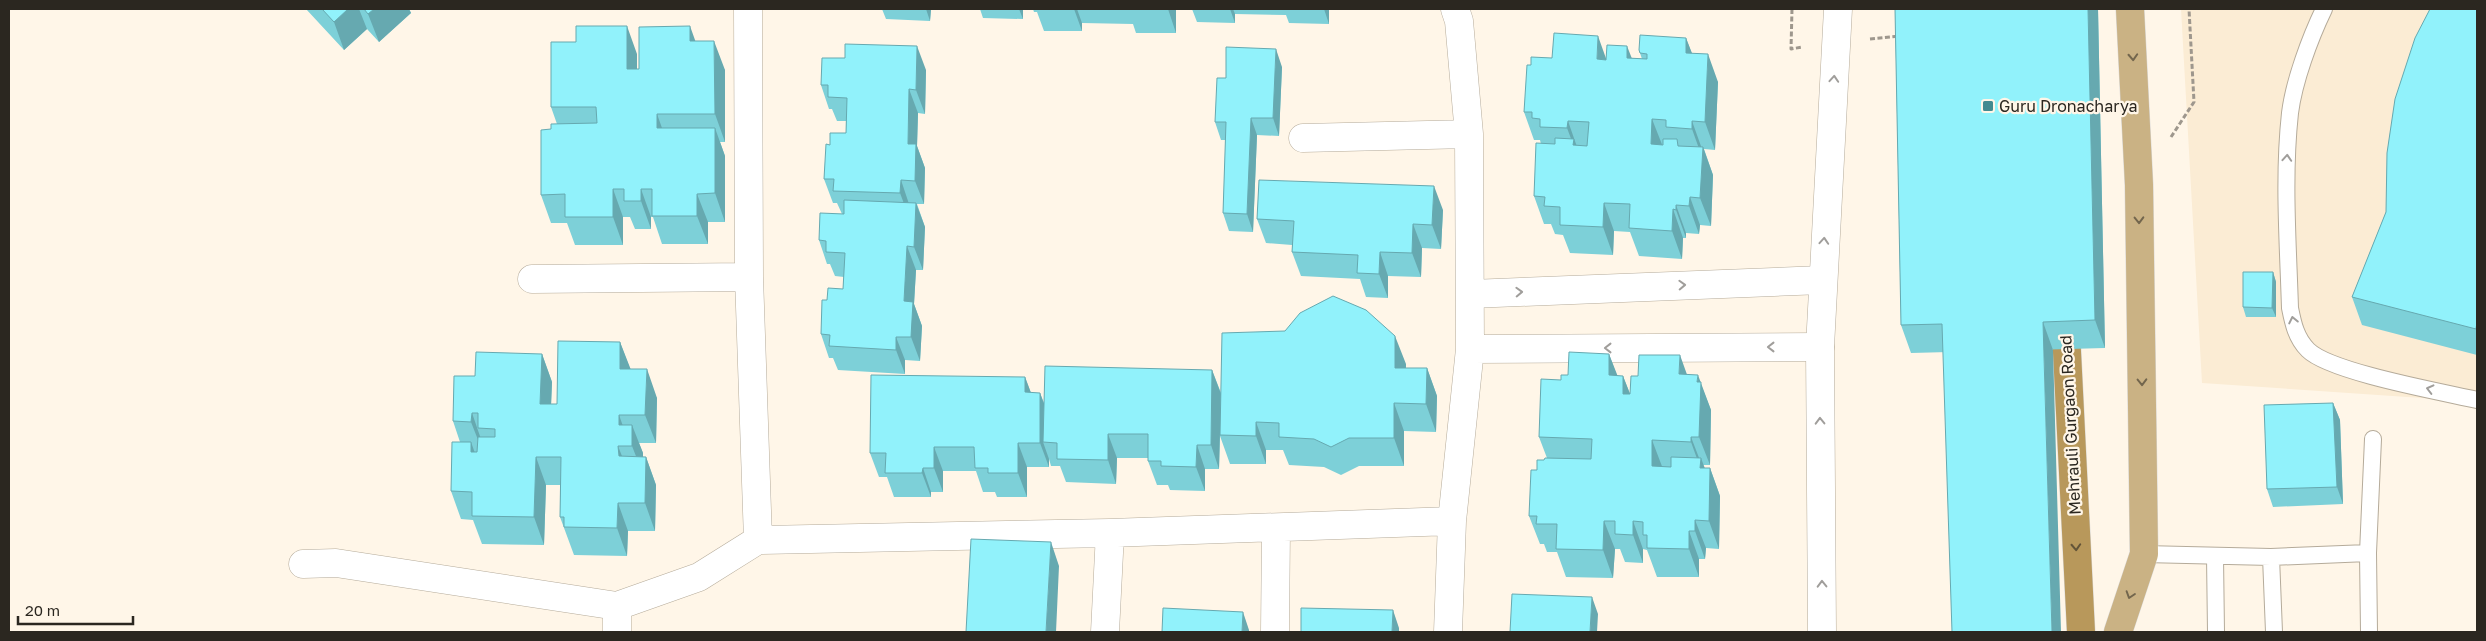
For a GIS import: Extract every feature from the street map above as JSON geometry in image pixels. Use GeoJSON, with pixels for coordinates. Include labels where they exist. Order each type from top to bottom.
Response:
{"type":"FeatureCollection","features":[{"type":"Feature","properties":{"kind":"highway","name":"Mehrauli Gurgaon Road"},"geometry":{"type":"LineString","coordinates":[[2063,286],[2081,632]]}},
{"type":"Feature","properties":{"kind":"main road"},"geometry":{"type":"LineString","coordinates":[[2118,632],[2144,554],[2139,185],[2130,9]]}},
{"type":"Feature","properties":{"kind":"street"},"geometry":{"type":"LineString","coordinates":[[748,9],[749,277],[758,540]]}},
{"type":"Feature","properties":{"kind":"street"},"geometry":{"type":"LineString","coordinates":[[1448,632],[1452,521],[1470,349],[1471,294],[1469,134],[1459,21],[1456,9]]}},
{"type":"Feature","properties":{"kind":"street"},"geometry":{"type":"LineString","coordinates":[[1822,632],[1820,347],[1822,280],[1838,9]]}},
{"type":"Feature","properties":{"kind":"street"},"geometry":{"type":"LineString","coordinates":[[1303,138],[1469,134]]}},
{"type":"Feature","properties":{"kind":"street"},"geometry":{"type":"LineString","coordinates":[[532,279],[749,277]]}},
{"type":"Feature","properties":{"kind":"street"},"geometry":{"type":"LineString","coordinates":[[1471,294],[1822,280]]}},
{"type":"Feature","properties":{"kind":"street"},"geometry":{"type":"LineString","coordinates":[[1470,349],[1820,347]]}},
{"type":"Feature","properties":{"kind":"street"},"geometry":{"type":"LineString","coordinates":[[303,564],[336,563],[617,619],[700,577],[758,540],[1110,533],[1452,521]]}},
{"type":"Feature","properties":{"kind":"street"},"geometry":{"type":"LineString","coordinates":[[1276,528],[1276,632]]}},
{"type":"Feature","properties":{"kind":"street"},"geometry":{"type":"LineString","coordinates":[[1105,632],[1110,533]]}},
{"type":"Feature","properties":{"kind":"lane"},"geometry":{"type":"LineString","coordinates":[[2324,9],[2303,61],[2290,112],[2286,167],[2290,308],[2294,330],[2308,350],[2328,362],[2356,371],[2477,400]]}},
{"type":"Feature","properties":{"kind":"lane"},"geometry":{"type":"LineString","coordinates":[[2369,632],[2368,553],[2373,439]]}},
{"type":"Feature","properties":{"kind":"lane"},"geometry":{"type":"LineString","coordinates":[[2144,554],[2271,558],[2368,553]]}},
{"type":"Feature","properties":{"kind":"lane"},"geometry":{"type":"LineString","coordinates":[[2214,557],[2216,632]]}},
{"type":"Feature","properties":{"kind":"lane"},"geometry":{"type":"LineString","coordinates":[[2271,558],[2274,632]]}},
{"type":"Feature","properties":{"kind":"path"},"geometry":{"type":"LineString","coordinates":[[1792,9],[1791,49],[1905,35]]}},
{"type":"Feature","properties":{"kind":"path"},"geometry":{"type":"LineString","coordinates":[[2189,9],[2194,102]]}},
{"type":"Feature","properties":{"kind":"shaded area"},"geometry":{"type":"Polygon","coordinates":[[[2181,9],[2477,9],[2477,407],[2451,400],[2202,383],[2181,9]]]}},
{"type":"Feature","properties":{"kind":"building"},"geometry":{"type":"Polygon","coordinates":[[[322,9],[348,9],[334,22],[322,9]]]}},
{"type":"Feature","properties":{"kind":"building"},"geometry":{"type":"Polygon","coordinates":[[[364,9],[374,9],[368,14],[364,9]]]}},
{"type":"Feature","properties":{"kind":"building","name":"Guru Dronacharya"},"geometry":{"type":"Polygon","coordinates":[[[1895,9],[2088,9],[2095,320],[2043,322],[2052,632],[1952,632],[1942,324],[1901,325],[1895,9]]]}},
{"type":"Feature","properties":{"kind":"building"},"geometry":{"type":"Polygon","coordinates":[[[2430,9],[2477,9],[2476,329],[2352,297],[2386,212],[2387,153],[2395,99],[2415,38],[2430,9]]]}},
{"type":"Feature","properties":{"kind":"building"},"geometry":{"type":"Polygon","coordinates":[[[576,26],[627,26],[627,69],[639,69],[639,27],[690,26],[690,41],[714,41],[715,114],[657,114],[657,128],[715,128],[715,193],[697,194],[697,216],[652,216],[652,189],[641,189],[641,201],[624,201],[624,189],[613,189],[613,217],[565,217],[565,194],[541,195],[541,130],[551,129],[551,124],[597,123],[596,107],[551,107],[551,42],[576,42],[576,26]]]}},
{"type":"Feature","properties":{"kind":"building"},"geometry":{"type":"Polygon","coordinates":[[[1554,33],[1598,36],[1597,59],[1606,60],[1607,45],[1627,46],[1627,58],[1647,59],[1647,54],[1640,53],[1639,50],[1640,35],[1686,38],[1686,53],[1708,54],[1705,122],[1692,121],[1692,129],[1666,127],[1666,120],[1652,119],[1651,144],[1663,145],[1663,139],[1677,139],[1678,146],[1703,147],[1700,198],[1690,197],[1689,206],[1676,205],[1676,210],[1673,209],[1672,231],[1629,228],[1630,204],[1604,203],[1603,227],[1560,225],[1560,207],[1544,206],[1545,197],[1534,196],[1536,143],[1555,144],[1555,138],[1574,139],[1573,145],[1587,146],[1589,122],[1568,121],[1567,128],[1540,127],[1540,119],[1532,118],[1532,112],[1524,112],[1527,65],[1531,65],[1531,57],[1552,58],[1554,33]]]}},
{"type":"Feature","properties":{"kind":"building"},"geometry":{"type":"Polygon","coordinates":[[[845,44],[917,46],[916,90],[909,89],[908,144],[916,144],[915,181],[901,180],[900,193],[833,191],[834,179],[824,179],[826,144],[830,145],[830,133],[846,133],[847,98],[828,97],[828,85],[821,85],[822,58],[845,58],[845,44]]]}},
{"type":"Feature","properties":{"kind":"building"},"geometry":{"type":"Polygon","coordinates":[[[1226,47],[1276,49],[1273,118],[1251,118],[1247,214],[1223,213],[1226,122],[1215,122],[1217,78],[1226,78],[1226,47]]]}},
{"type":"Feature","properties":{"kind":"building"},"geometry":{"type":"Polygon","coordinates":[[[1259,180],[1434,186],[1432,225],[1413,224],[1412,253],[1380,252],[1379,274],[1357,273],[1358,255],[1292,252],[1294,221],[1257,219],[1259,180]]]}},
{"type":"Feature","properties":{"kind":"building"},"geometry":{"type":"Polygon","coordinates":[[[844,200],[916,203],[914,247],[907,246],[904,301],[913,302],[911,337],[896,337],[896,350],[829,346],[830,335],[821,334],[822,300],[827,300],[828,288],[843,289],[845,253],[826,252],[826,241],[819,240],[820,213],[844,214],[844,200]]]}},
{"type":"Feature","properties":{"kind":"building"},"geometry":{"type":"Polygon","coordinates":[[[2243,272],[2273,272],[2272,308],[2243,307],[2243,272]]]}},
{"type":"Feature","properties":{"kind":"building"},"geometry":{"type":"Polygon","coordinates":[[[1333,296],[1366,310],[1395,336],[1395,368],[1427,368],[1426,404],[1394,403],[1394,438],[1349,438],[1331,447],[1314,439],[1279,437],[1279,423],[1256,422],[1256,436],[1220,435],[1222,333],[1285,331],[1300,313],[1333,296]]]}},
{"type":"Feature","properties":{"kind":"building"},"geometry":{"type":"Polygon","coordinates":[[[558,341],[620,342],[620,369],[647,369],[645,415],[619,415],[619,425],[632,425],[632,446],[618,446],[619,456],[646,457],[645,503],[618,503],[617,528],[564,527],[564,517],[560,517],[561,457],[536,457],[534,517],[472,516],[472,492],[451,491],[452,442],[471,442],[471,452],[477,452],[478,437],[495,437],[495,429],[478,428],[478,413],[472,413],[471,422],[453,421],[454,376],[475,376],[476,352],[542,354],[540,404],[557,404],[558,341]]]}},
{"type":"Feature","properties":{"kind":"building"},"geometry":{"type":"Polygon","coordinates":[[[1569,352],[1609,354],[1609,375],[1623,376],[1623,394],[1630,394],[1631,376],[1638,376],[1639,355],[1680,355],[1679,374],[1698,375],[1697,382],[1701,382],[1699,437],[1691,437],[1691,442],[1652,440],[1652,466],[1671,467],[1671,457],[1701,458],[1700,468],[1710,468],[1709,521],[1695,520],[1695,531],[1689,531],[1689,549],[1647,548],[1647,535],[1643,535],[1643,522],[1633,521],[1633,535],[1615,534],[1615,521],[1604,521],[1603,550],[1556,549],[1557,524],[1536,524],[1537,516],[1529,516],[1531,470],[1537,470],[1537,460],[1544,460],[1545,458],[1591,459],[1592,439],[1539,437],[1541,379],[1561,380],[1561,375],[1568,375],[1569,352]]]}},
{"type":"Feature","properties":{"kind":"building"},"geometry":{"type":"Polygon","coordinates":[[[1045,366],[1212,370],[1211,445],[1197,445],[1196,467],[1161,466],[1161,461],[1148,461],[1148,434],[1108,434],[1108,460],[1057,459],[1057,443],[1043,442],[1045,366]]]}},
{"type":"Feature","properties":{"kind":"building"},"geometry":{"type":"Polygon","coordinates":[[[871,375],[1025,377],[1025,392],[1040,393],[1040,443],[1018,443],[1018,473],[988,473],[988,468],[975,468],[974,447],[934,447],[934,468],[923,468],[922,473],[885,473],[886,453],[870,453],[871,375]]]}},
{"type":"Feature","properties":{"kind":"building"},"geometry":{"type":"Polygon","coordinates":[[[2333,403],[2337,487],[2267,489],[2264,405],[2333,403]]]}},
{"type":"Feature","properties":{"kind":"building"},"geometry":{"type":"Polygon","coordinates":[[[971,539],[1051,542],[1046,632],[966,632],[971,539]]]}},
{"type":"Feature","properties":{"kind":"building"},"geometry":{"type":"Polygon","coordinates":[[[1512,594],[1592,597],[1590,632],[1510,632],[1512,594]]]}},
{"type":"Feature","properties":{"kind":"building"},"geometry":{"type":"Polygon","coordinates":[[[1163,608],[1243,612],[1242,632],[1162,632],[1163,608]]]}},
{"type":"Feature","properties":{"kind":"building"},"geometry":{"type":"Polygon","coordinates":[[[1301,608],[1393,610],[1392,632],[1301,632],[1301,608]]]}},
{"type":"Feature","properties":{"kind":"place","name":"Guru Dronacharya"},"geometry":{"type":"Point","coordinates":[1988,106]}}]}
